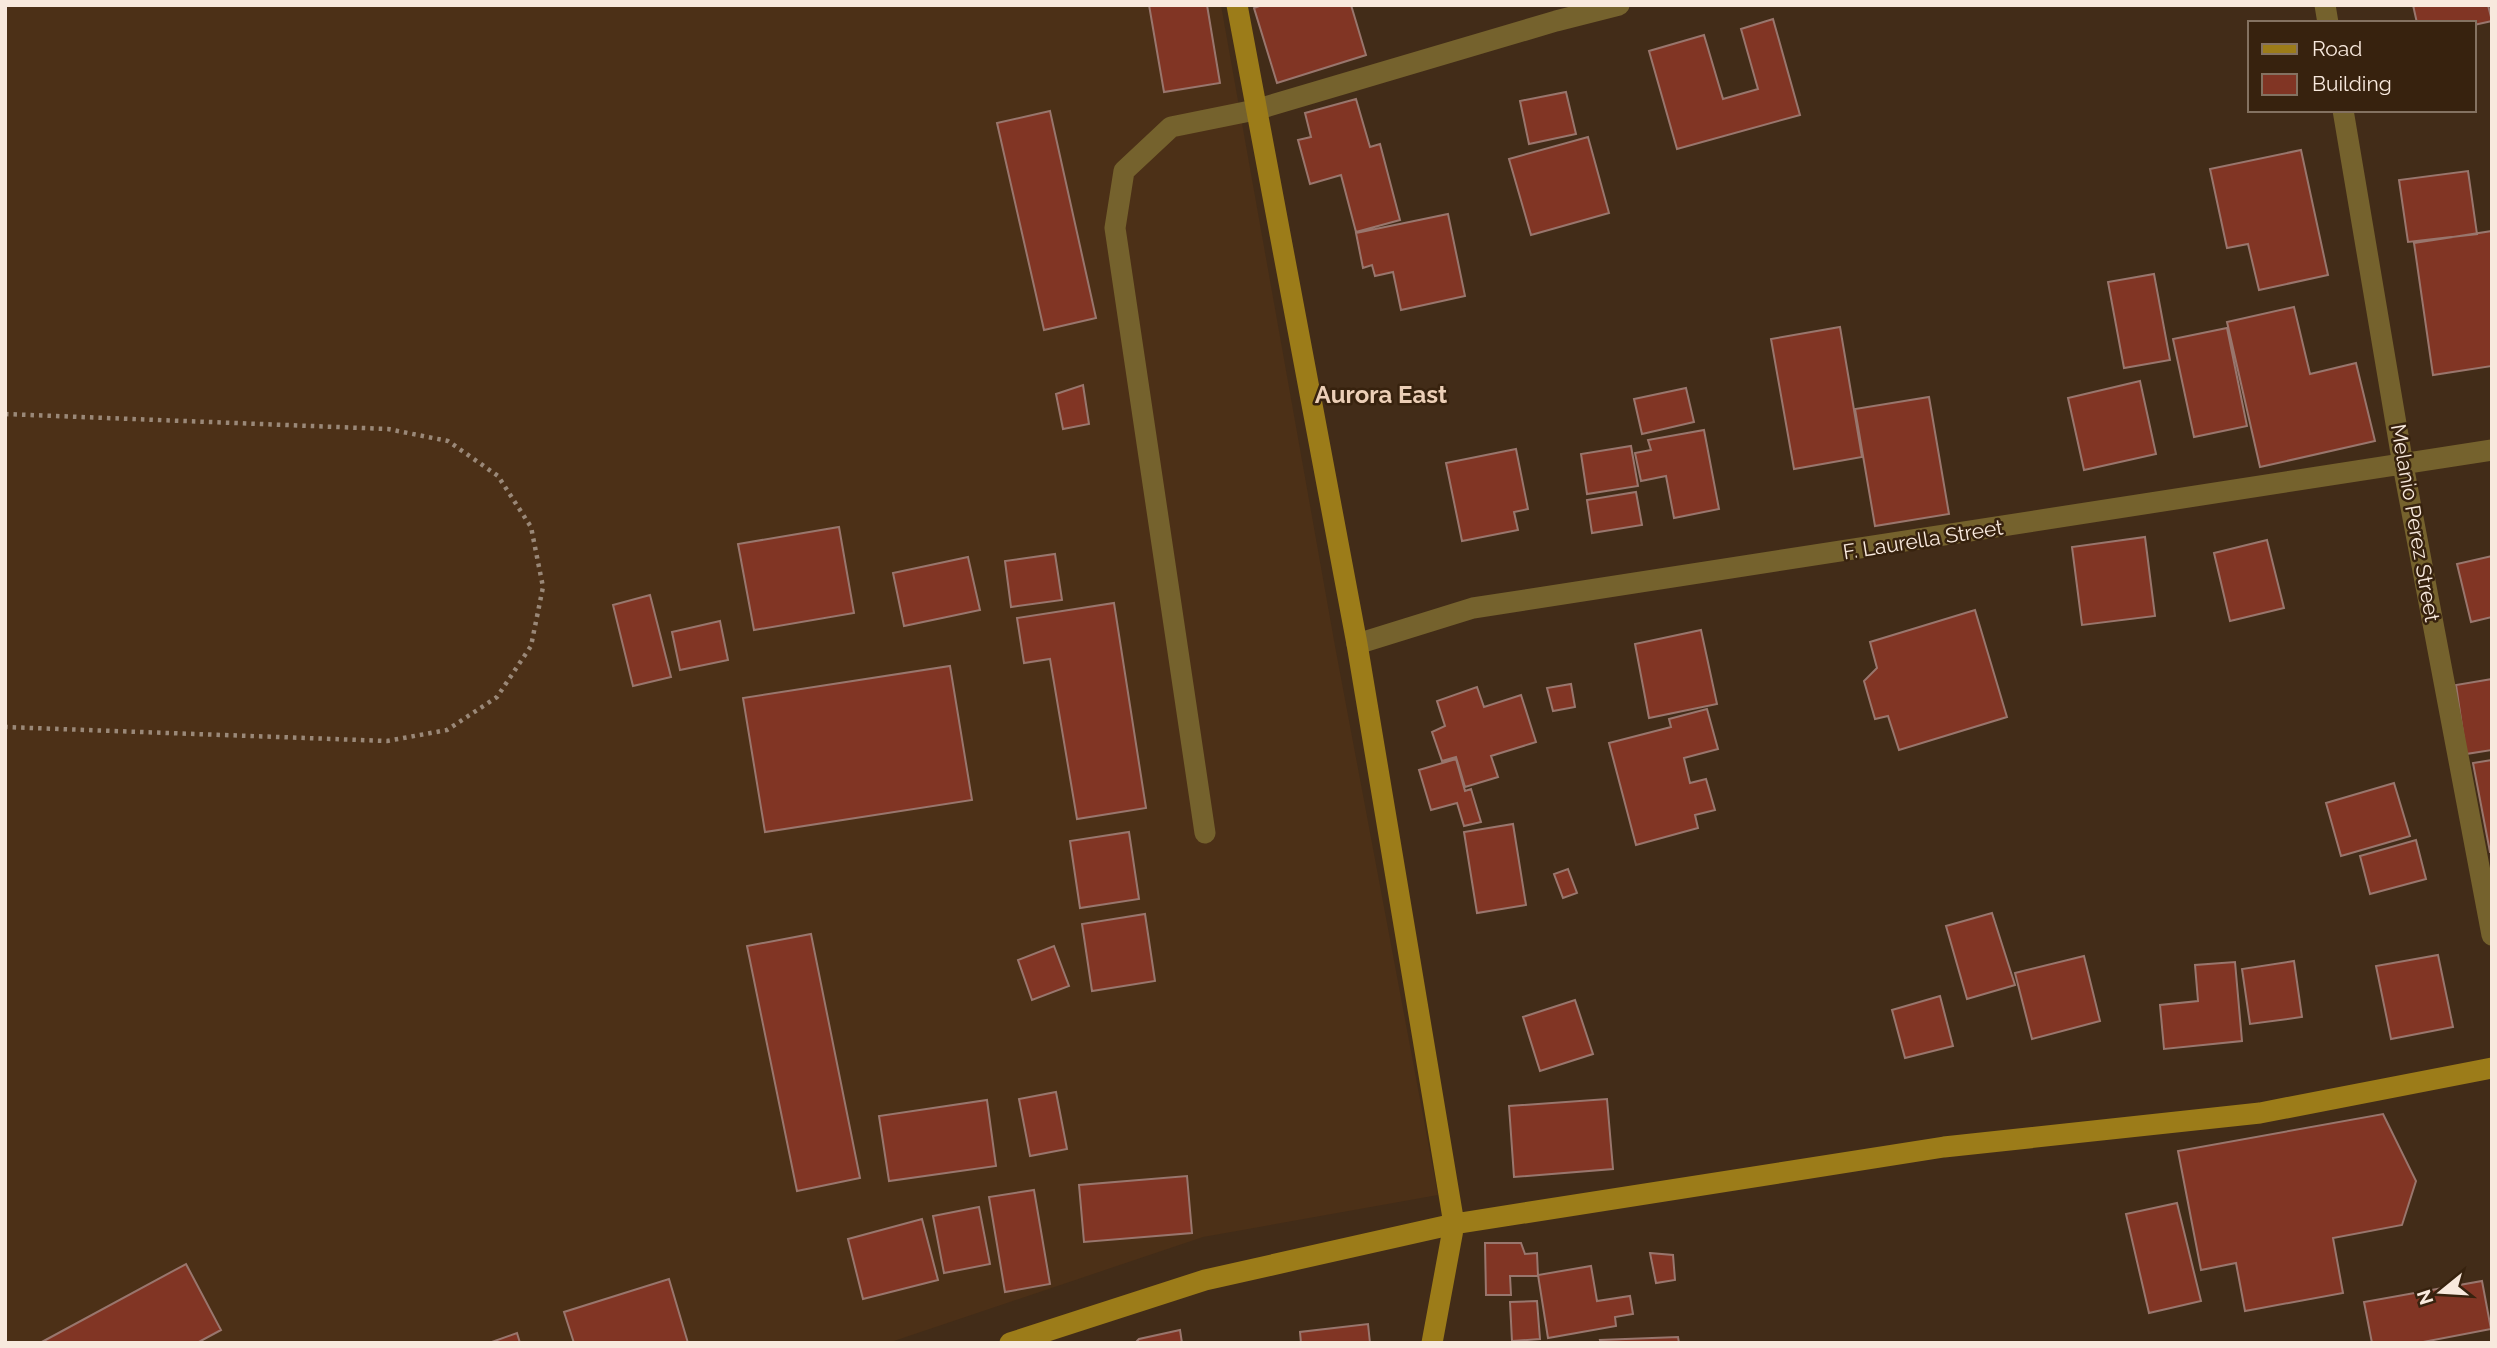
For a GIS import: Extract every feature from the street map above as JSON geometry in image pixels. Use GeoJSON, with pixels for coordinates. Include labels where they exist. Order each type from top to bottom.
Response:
{"type":"FeatureCollection","features":[{"type":"Feature","properties":{"kind":"street"},"geometry":{"type":"LineString","coordinates":[[1237,5],[1357,644],[1454,1224],[1432,1343]]}},
{"type":"Feature","properties":{"kind":"street"},"geometry":{"type":"LineString","coordinates":[[1205,833],[1115,229],[1124,171],[1171,127],[1255,110],[1619,5]]}},
{"type":"Feature","properties":{"kind":"street","name":"Melanio Perez Street"},"geometry":{"type":"LineString","coordinates":[[2343,112],[2403,465],[2492,935]]}},
{"type":"Feature","properties":{"kind":"street","name":"F. Laurella Street"},"geometry":{"type":"LineString","coordinates":[[1357,644],[1473,608],[2492,450]]}},
{"type":"Feature","properties":{"kind":"street"},"geometry":{"type":"LineString","coordinates":[[1010,1343],[1205,1280],[1454,1224],[1944,1147],[2260,1113],[2492,1068]]}},
{"type":"Feature","properties":{"kind":"path"},"geometry":{"type":"LineString","coordinates":[[5,414],[388,429],[448,442],[498,476],[518,506],[531,527],[543,587],[531,646],[497,697],[447,730],[387,741],[5,727]]}},
{"type":"Feature","properties":{"kind":"shaded area"},"geometry":{"type":"Polygon","coordinates":[[[5,5],[1221,5],[1335,646],[1438,1195],[1203,1237],[888,1343],[5,1343],[5,5]]]}},
{"type":"Feature","properties":{"kind":"building"},"geometry":{"type":"Polygon","coordinates":[[[1149,5],[1207,5],[1220,83],[1164,92],[1149,5]]]}},
{"type":"Feature","properties":{"kind":"building"},"geometry":{"type":"Polygon","coordinates":[[[1262,5],[1351,5],[1366,55],[1277,83],[1254,8],[1262,5]]]}},
{"type":"Feature","properties":{"kind":"building"},"geometry":{"type":"Polygon","coordinates":[[[2413,5],[2488,5],[2492,21],[2476,25],[2476,21],[2417,21],[2413,5]]]}},
{"type":"Feature","properties":{"kind":"building"},"geometry":{"type":"Polygon","coordinates":[[[1773,19],[1800,115],[1677,149],[1649,51],[1704,35],[1723,99],[1758,89],[1741,29],[1773,19]]]}},
{"type":"Feature","properties":{"kind":"building"},"geometry":{"type":"Polygon","coordinates":[[[1566,92],[1576,134],[1529,144],[1520,101],[1566,92]]]}},
{"type":"Feature","properties":{"kind":"building"},"geometry":{"type":"Polygon","coordinates":[[[1356,99],[1370,147],[1380,144],[1400,220],[1356,232],[1341,175],[1310,184],[1298,140],[1311,137],[1305,113],[1356,99]]]}},
{"type":"Feature","properties":{"kind":"building"},"geometry":{"type":"Polygon","coordinates":[[[1050,111],[1096,318],[1044,330],[997,123],[1050,111]]]}},
{"type":"Feature","properties":{"kind":"building"},"geometry":{"type":"Polygon","coordinates":[[[1588,137],[1609,213],[1531,235],[1509,159],[1588,137]]]}},
{"type":"Feature","properties":{"kind":"building"},"geometry":{"type":"Polygon","coordinates":[[[2301,150],[2328,275],[2259,290],[2248,244],[2227,248],[2210,169],[2301,150]]]}},
{"type":"Feature","properties":{"kind":"building"},"geometry":{"type":"Polygon","coordinates":[[[2468,171],[2477,234],[2408,242],[2399,180],[2468,171]]]}},
{"type":"Feature","properties":{"kind":"building"},"geometry":{"type":"Polygon","coordinates":[[[1448,214],[1465,296],[1401,310],[1393,272],[1375,276],[1372,265],[1363,268],[1356,233],[1448,214]]]}},
{"type":"Feature","properties":{"kind":"building"},"geometry":{"type":"Polygon","coordinates":[[[2492,231],[2492,366],[2433,375],[2414,243],[2492,231]]]}},
{"type":"Feature","properties":{"kind":"building"},"geometry":{"type":"Polygon","coordinates":[[[2154,274],[2170,360],[2124,368],[2108,282],[2154,274]]]}},
{"type":"Feature","properties":{"kind":"building"},"geometry":{"type":"Polygon","coordinates":[[[2294,307],[2310,374],[2356,363],[2375,441],[2260,467],[2227,322],[2294,307]]]}},
{"type":"Feature","properties":{"kind":"building"},"geometry":{"type":"Polygon","coordinates":[[[1840,327],[1862,457],[1794,469],[1771,339],[1840,327]]]}},
{"type":"Feature","properties":{"kind":"building"},"geometry":{"type":"Polygon","coordinates":[[[2227,328],[2247,426],[2194,437],[2173,339],[2227,328]]]}},
{"type":"Feature","properties":{"kind":"building"},"geometry":{"type":"Polygon","coordinates":[[[2140,381],[2156,454],[2084,470],[2068,398],[2140,381]]]}},
{"type":"Feature","properties":{"kind":"building"},"geometry":{"type":"Polygon","coordinates":[[[1083,385],[1089,424],[1063,429],[1056,394],[1083,385]]]}},
{"type":"Feature","properties":{"kind":"building"},"geometry":{"type":"Polygon","coordinates":[[[1686,388],[1694,422],[1642,434],[1634,399],[1686,388]]]}},
{"type":"Feature","properties":{"kind":"building"},"geometry":{"type":"Polygon","coordinates":[[[1929,397],[1949,514],[1875,526],[1855,409],[1929,397]]]}},
{"type":"Feature","properties":{"kind":"building"},"geometry":{"type":"Polygon","coordinates":[[[1704,430],[1719,509],[1674,518],[1666,476],[1641,481],[1635,453],[1651,450],[1648,440],[1704,430]]]}},
{"type":"Feature","properties":{"kind":"building"},"geometry":{"type":"Polygon","coordinates":[[[1631,446],[1638,486],[1587,494],[1581,454],[1631,446]]]}},
{"type":"Feature","properties":{"kind":"building"},"geometry":{"type":"Polygon","coordinates":[[[1516,449],[1528,509],[1514,512],[1518,530],[1462,541],[1446,463],[1516,449]]]}},
{"type":"Feature","properties":{"kind":"building"},"geometry":{"type":"Polygon","coordinates":[[[1636,492],[1642,525],[1592,533],[1587,500],[1636,492]]]}},
{"type":"Feature","properties":{"kind":"building"},"geometry":{"type":"Polygon","coordinates":[[[839,527],[854,613],[754,630],[738,544],[839,527]]]}},
{"type":"Feature","properties":{"kind":"building"},"geometry":{"type":"Polygon","coordinates":[[[2145,537],[2155,616],[2082,625],[2072,547],[2145,537]]]}},
{"type":"Feature","properties":{"kind":"building"},"geometry":{"type":"Polygon","coordinates":[[[2267,540],[2284,608],[2230,621],[2214,553],[2267,540]]]}},
{"type":"Feature","properties":{"kind":"building"},"geometry":{"type":"Polygon","coordinates":[[[1055,554],[1062,600],[1011,607],[1005,561],[1055,554]]]}},
{"type":"Feature","properties":{"kind":"building"},"geometry":{"type":"Polygon","coordinates":[[[2492,556],[2492,617],[2471,622],[2457,564],[2492,556]]]}},
{"type":"Feature","properties":{"kind":"building"},"geometry":{"type":"Polygon","coordinates":[[[968,557],[980,610],[904,626],[893,573],[968,557]]]}},
{"type":"Feature","properties":{"kind":"building"},"geometry":{"type":"Polygon","coordinates":[[[650,595],[671,677],[633,686],[613,605],[650,595]]]}},
{"type":"Feature","properties":{"kind":"building"},"geometry":{"type":"Polygon","coordinates":[[[1114,603],[1146,808],[1077,819],[1050,659],[1024,663],[1017,618],[1114,603]]]}},
{"type":"Feature","properties":{"kind":"building"},"geometry":{"type":"Polygon","coordinates":[[[1975,610],[2007,717],[1899,750],[1888,716],[1875,719],[1864,681],[1877,668],[1870,642],[1975,610]]]}},
{"type":"Feature","properties":{"kind":"building"},"geometry":{"type":"Polygon","coordinates":[[[720,621],[728,660],[680,670],[672,632],[720,621]]]}},
{"type":"Feature","properties":{"kind":"building"},"geometry":{"type":"Polygon","coordinates":[[[1701,630],[1717,704],[1649,718],[1635,644],[1701,630]]]}},
{"type":"Feature","properties":{"kind":"building"},"geometry":{"type":"Polygon","coordinates":[[[950,666],[972,800],[765,832],[743,698],[950,666]]]}},
{"type":"Feature","properties":{"kind":"building"},"geometry":{"type":"Polygon","coordinates":[[[2492,679],[2492,750],[2466,754],[2456,685],[2492,679]]]}},
{"type":"Feature","properties":{"kind":"building"},"geometry":{"type":"Polygon","coordinates":[[[1571,684],[1575,707],[1553,711],[1547,688],[1571,684]]]}},
{"type":"Feature","properties":{"kind":"building"},"geometry":{"type":"Polygon","coordinates":[[[1477,687],[1484,707],[1521,695],[1536,742],[1491,756],[1498,777],[1465,787],[1456,757],[1442,761],[1432,732],[1445,726],[1437,701],[1477,687]]]}},
{"type":"Feature","properties":{"kind":"building"},"geometry":{"type":"Polygon","coordinates":[[[1707,709],[1718,749],[1684,758],[1690,783],[1706,779],[1715,810],[1695,815],[1698,828],[1636,845],[1609,743],[1671,727],[1669,719],[1707,709]]]}},
{"type":"Feature","properties":{"kind":"building"},"geometry":{"type":"Polygon","coordinates":[[[1456,759],[1465,791],[1471,789],[1481,822],[1464,826],[1457,803],[1431,810],[1419,770],[1456,759]]]}},
{"type":"Feature","properties":{"kind":"building"},"geometry":{"type":"Polygon","coordinates":[[[2492,760],[2492,852],[2490,852],[2473,763],[2492,760]]]}},
{"type":"Feature","properties":{"kind":"building"},"geometry":{"type":"Polygon","coordinates":[[[2394,783],[2410,836],[2341,856],[2326,803],[2394,783]]]}},
{"type":"Feature","properties":{"kind":"building"},"geometry":{"type":"Polygon","coordinates":[[[1513,824],[1526,905],[1477,913],[1464,832],[1513,824]]]}},
{"type":"Feature","properties":{"kind":"building"},"geometry":{"type":"Polygon","coordinates":[[[1129,832],[1139,899],[1080,908],[1070,841],[1129,832]]]}},
{"type":"Feature","properties":{"kind":"building"},"geometry":{"type":"Polygon","coordinates":[[[2416,840],[2426,879],[2370,894],[2360,856],[2416,840]]]}},
{"type":"Feature","properties":{"kind":"building"},"geometry":{"type":"Polygon","coordinates":[[[1568,869],[1577,893],[1563,898],[1554,874],[1568,869]]]}},
{"type":"Feature","properties":{"kind":"building"},"geometry":{"type":"Polygon","coordinates":[[[1992,913],[2015,985],[1967,999],[1946,926],[1992,913]]]}},
{"type":"Feature","properties":{"kind":"building"},"geometry":{"type":"Polygon","coordinates":[[[1145,914],[1155,981],[1092,991],[1082,924],[1145,914]]]}},
{"type":"Feature","properties":{"kind":"building"},"geometry":{"type":"Polygon","coordinates":[[[811,934],[860,1178],[797,1191],[747,946],[811,934]]]}},
{"type":"Feature","properties":{"kind":"building"},"geometry":{"type":"Polygon","coordinates":[[[1054,946],[1069,986],[1032,1000],[1018,960],[1054,946]]]}},
{"type":"Feature","properties":{"kind":"building"},"geometry":{"type":"Polygon","coordinates":[[[2438,955],[2453,1027],[2391,1039],[2376,966],[2438,955]]]}},
{"type":"Feature","properties":{"kind":"building"},"geometry":{"type":"Polygon","coordinates":[[[2084,956],[2100,1021],[2032,1039],[2015,973],[2084,956]]]}},
{"type":"Feature","properties":{"kind":"building"},"geometry":{"type":"Polygon","coordinates":[[[2294,961],[2302,1017],[2250,1024],[2242,969],[2294,961]]]}},
{"type":"Feature","properties":{"kind":"building"},"geometry":{"type":"Polygon","coordinates":[[[2235,962],[2242,1041],[2164,1049],[2160,1005],[2198,1001],[2195,965],[2235,962]]]}},
{"type":"Feature","properties":{"kind":"building"},"geometry":{"type":"Polygon","coordinates":[[[1940,996],[1953,1046],[1905,1058],[1892,1010],[1940,996]]]}},
{"type":"Feature","properties":{"kind":"building"},"geometry":{"type":"Polygon","coordinates":[[[1575,1000],[1593,1054],[1540,1071],[1523,1017],[1575,1000]]]}},
{"type":"Feature","properties":{"kind":"building"},"geometry":{"type":"Polygon","coordinates":[[[1056,1092],[1067,1149],[1030,1156],[1019,1099],[1056,1092]]]}},
{"type":"Feature","properties":{"kind":"building"},"geometry":{"type":"Polygon","coordinates":[[[1607,1099],[1613,1169],[1514,1177],[1509,1106],[1607,1099]]]}},
{"type":"Feature","properties":{"kind":"building"},"geometry":{"type":"Polygon","coordinates":[[[987,1100],[996,1166],[889,1181],[879,1116],[987,1100]]]}},
{"type":"Feature","properties":{"kind":"building"},"geometry":{"type":"Polygon","coordinates":[[[2383,1114],[2416,1181],[2402,1225],[2333,1238],[2343,1293],[2245,1311],[2236,1263],[2201,1270],[2178,1151],[2383,1114]]]}},
{"type":"Feature","properties":{"kind":"building"},"geometry":{"type":"Polygon","coordinates":[[[1187,1176],[1192,1233],[1084,1242],[1079,1185],[1187,1176]]]}},
{"type":"Feature","properties":{"kind":"building"},"geometry":{"type":"Polygon","coordinates":[[[1034,1190],[1050,1284],[1005,1292],[989,1197],[1034,1190]]]}},
{"type":"Feature","properties":{"kind":"building"},"geometry":{"type":"Polygon","coordinates":[[[2177,1203],[2201,1301],[2149,1313],[2126,1214],[2177,1203]]]}},
{"type":"Feature","properties":{"kind":"building"},"geometry":{"type":"Polygon","coordinates":[[[979,1207],[990,1264],[944,1273],[933,1216],[979,1207]]]}},
{"type":"Feature","properties":{"kind":"building"},"geometry":{"type":"Polygon","coordinates":[[[922,1219],[938,1280],[863,1299],[848,1239],[922,1219]]]}},
{"type":"Feature","properties":{"kind":"building"},"geometry":{"type":"Polygon","coordinates":[[[1485,1243],[1521,1243],[1525,1254],[1537,1253],[1538,1276],[1510,1276],[1511,1295],[1486,1295],[1485,1243]]]}},
{"type":"Feature","properties":{"kind":"building"},"geometry":{"type":"Polygon","coordinates":[[[1650,1253],[1673,1255],[1675,1280],[1656,1283],[1650,1253]]]}},
{"type":"Feature","properties":{"kind":"building"},"geometry":{"type":"Polygon","coordinates":[[[186,1264],[221,1330],[197,1343],[40,1343],[186,1264]]]}},
{"type":"Feature","properties":{"kind":"building"},"geometry":{"type":"Polygon","coordinates":[[[1591,1266],[1597,1301],[1630,1296],[1633,1314],[1615,1317],[1616,1326],[1548,1338],[1538,1275],[1591,1266]]]}},
{"type":"Feature","properties":{"kind":"building"},"geometry":{"type":"Polygon","coordinates":[[[669,1279],[688,1343],[574,1343],[564,1312],[669,1279]]]}},
{"type":"Feature","properties":{"kind":"building"},"geometry":{"type":"Polygon","coordinates":[[[2482,1281],[2491,1329],[2418,1343],[2372,1343],[2364,1302],[2482,1281]]]}},
{"type":"Feature","properties":{"kind":"building"},"geometry":{"type":"Polygon","coordinates":[[[1537,1301],[1540,1339],[1512,1341],[1510,1302],[1537,1301]]]}},
{"type":"Feature","properties":{"kind":"building"},"geometry":{"type":"Polygon","coordinates":[[[1368,1324],[1370,1343],[1301,1343],[1300,1332],[1368,1324]]]}},
{"type":"Feature","properties":{"kind":"building"},"geometry":{"type":"Polygon","coordinates":[[[1180,1330],[1182,1343],[1135,1343],[1139,1339],[1180,1330]]]}},
{"type":"Feature","properties":{"kind":"building"},"geometry":{"type":"Polygon","coordinates":[[[517,1333],[520,1343],[489,1343],[517,1333]]]}},
{"type":"Feature","properties":{"kind":"building"},"geometry":{"type":"Polygon","coordinates":[[[1678,1337],[1679,1343],[1601,1343],[1600,1340],[1678,1337]]]}},
{"type":"Feature","properties":{"kind":"district","name":"Aurora East"},"geometry":{"type":"Point","coordinates":[1381,395]}}]}
